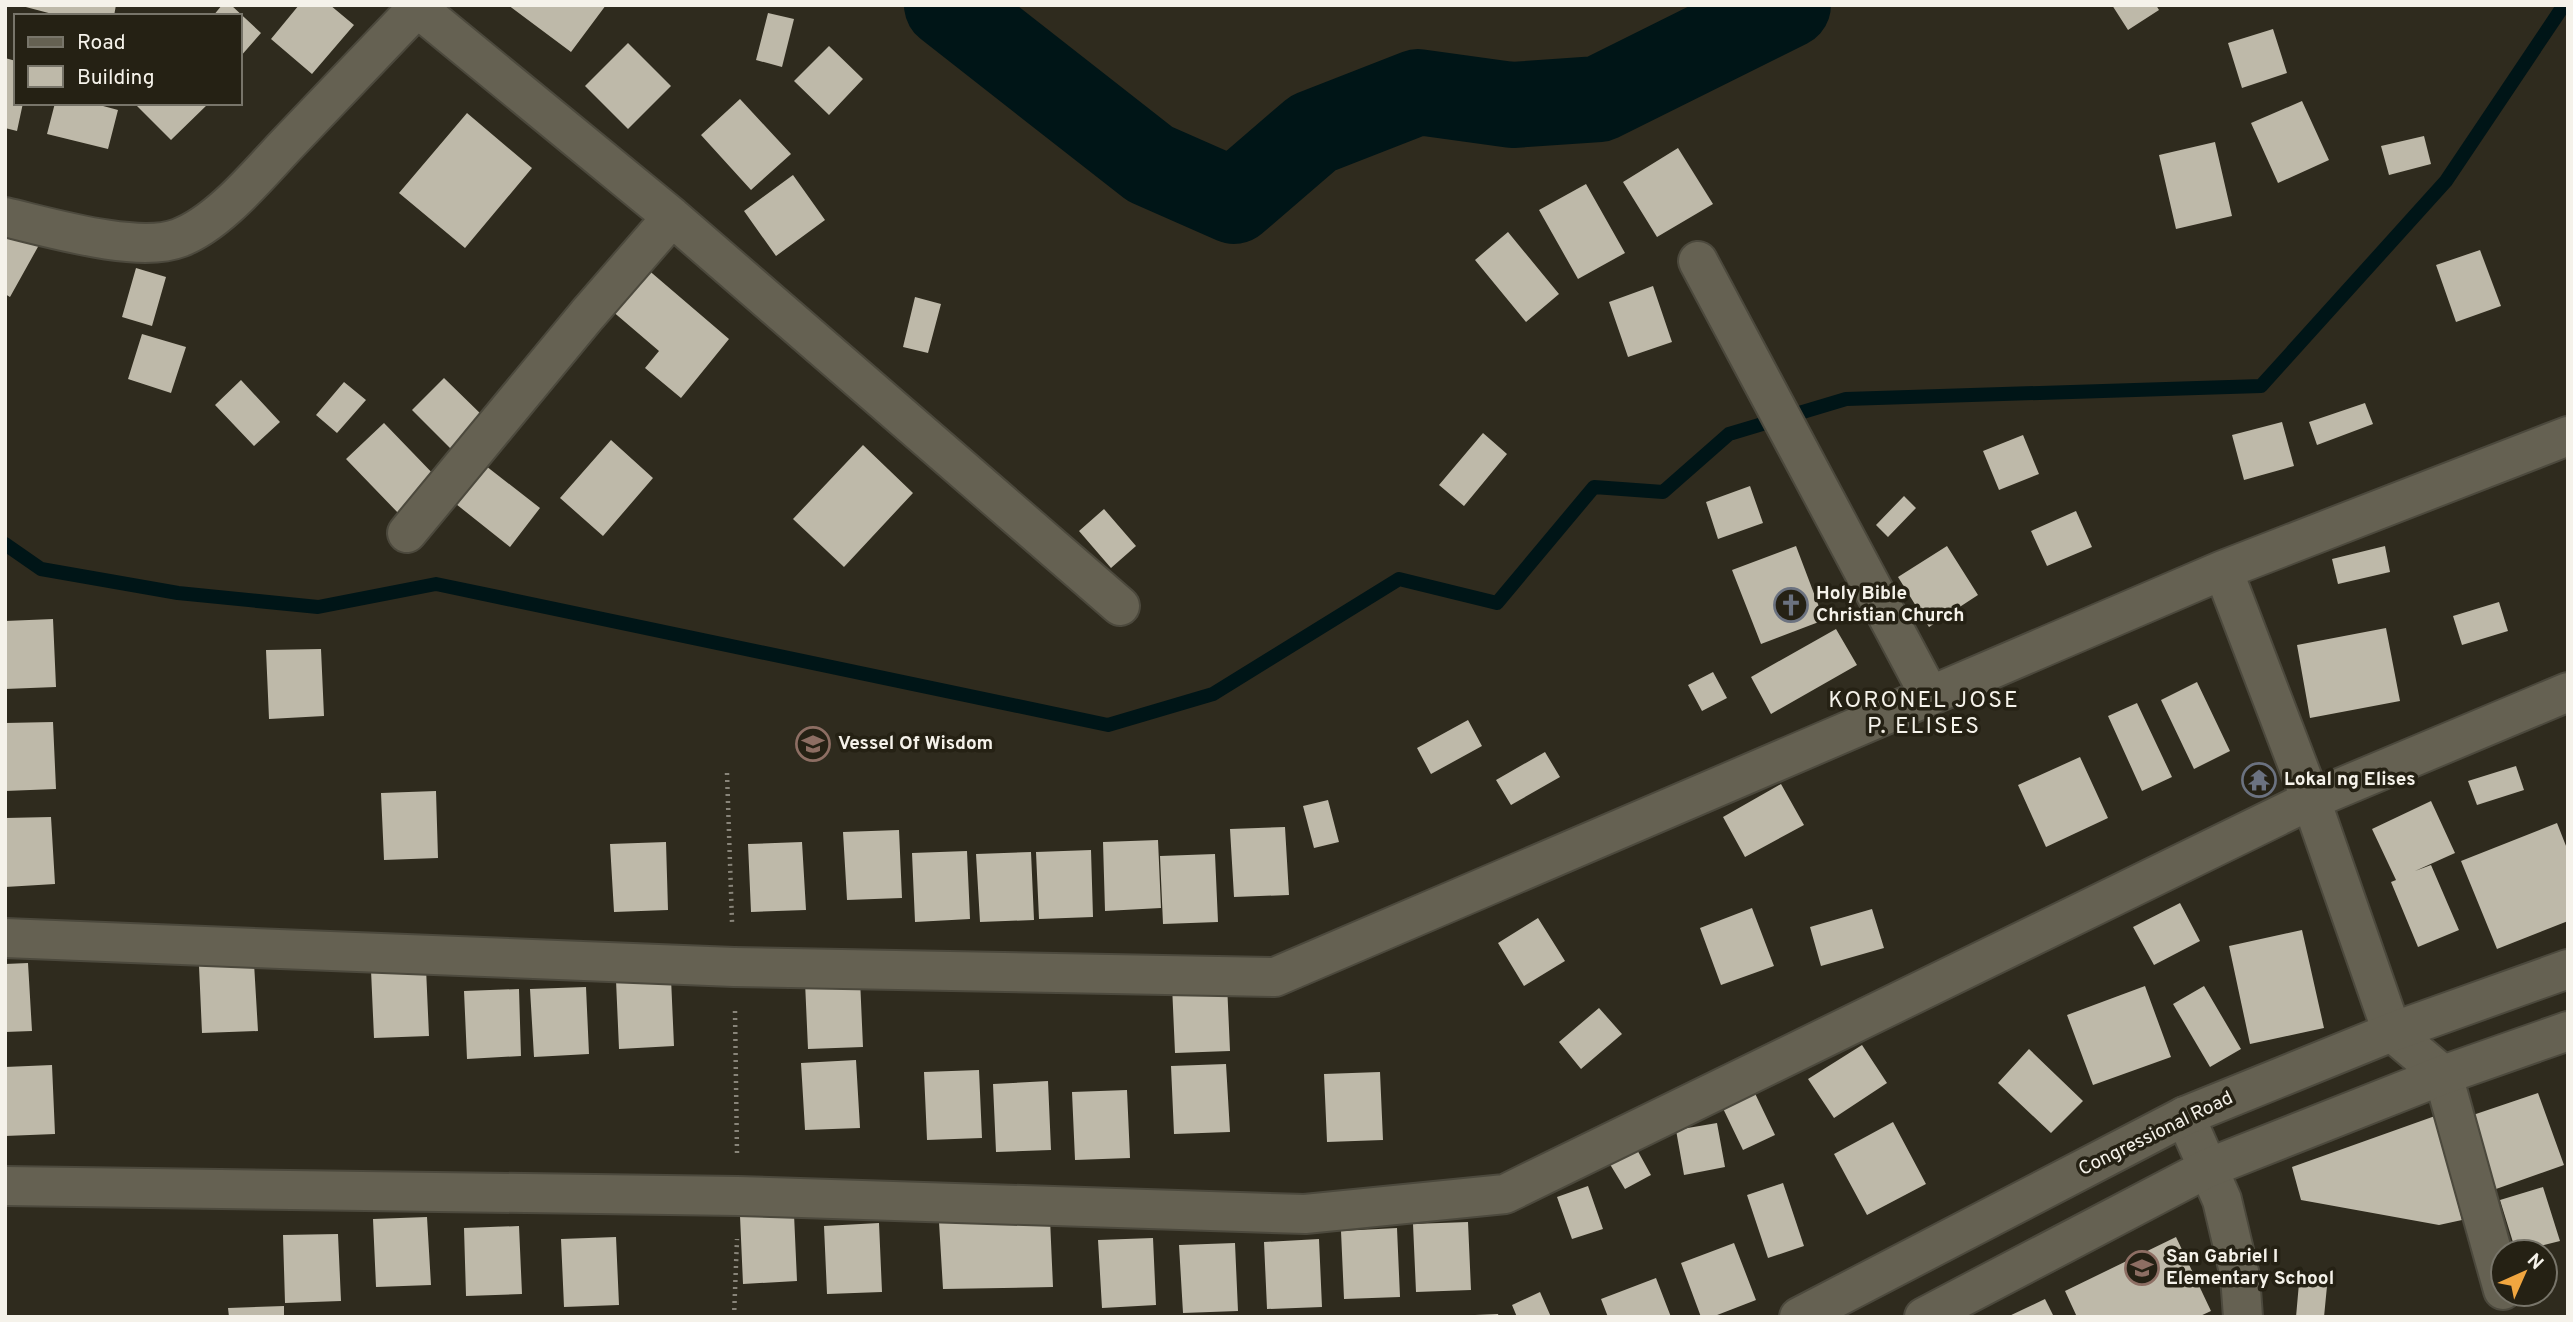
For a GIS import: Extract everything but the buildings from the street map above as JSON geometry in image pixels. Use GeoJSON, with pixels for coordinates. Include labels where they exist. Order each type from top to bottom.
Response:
{"type":"FeatureCollection","features":[{"type":"Feature","properties":{"kind":"street"},"geometry":{"type":"LineString","coordinates":[[5,217],[96,238],[143,241],[178,239],[208,221],[259,174],[415,7],[672,217],[1120,606]]}},
{"type":"Feature","properties":{"kind":"street"},"geometry":{"type":"LineString","coordinates":[[407,533],[587,314],[672,217]]}},
{"type":"Feature","properties":{"kind":"street"},"geometry":{"type":"LineString","coordinates":[[1698,261],[1930,696]]}},
{"type":"Feature","properties":{"kind":"street"},"geometry":{"type":"LineString","coordinates":[[5,938],[734,967],[1275,977],[2222,570],[2568,436]]}},
{"type":"Feature","properties":{"kind":"street"},"geometry":{"type":"LineString","coordinates":[[2222,570],[2311,800],[2392,1032],[2442,1075],[2489,1240]]}},
{"type":"Feature","properties":{"kind":"street"},"geometry":{"type":"LineString","coordinates":[[5,1186],[738,1196],[1304,1214],[1505,1194],[2311,800],[2568,692]]}},
{"type":"Feature","properties":{"kind":"street","name":"Congressional Road"},"geometry":{"type":"LineString","coordinates":[[1799,1317],[2185,1116],[2392,1032],[2568,970]]}},
{"type":"Feature","properties":{"kind":"street"},"geometry":{"type":"LineString","coordinates":[[1924,1317],[2208,1168],[2442,1075],[2556,1035],[2525,986]]}},
{"type":"Feature","properties":{"kind":"street"},"geometry":{"type":"LineString","coordinates":[[2185,1116],[2222,1200],[2240,1276],[2243,1317]]}},
{"type":"Feature","properties":{"kind":"path"},"geometry":{"type":"LineString","coordinates":[[727,773],[738,1196],[734,1317]]}},
{"type":"Feature","properties":{"kind":"waterway"},"geometry":{"type":"LineString","coordinates":[[947,5],[1150,164],[1234,201],[1313,133],[1418,92],[1512,105],[1599,99],[1788,5]]}},
{"type":"Feature","properties":{"kind":"waterway"},"geometry":{"type":"LineString","coordinates":[[5,544],[41,569],[178,593],[318,607],[436,584],[1108,725],[1213,694],[1399,579],[1497,603],[1594,487],[1663,492],[1729,434],[1846,399],[2261,386],[2446,181],[2564,5]]}},
{"type":"Feature","properties":{"kind":"place","name":"Holy Bible Christian Church"},"geometry":{"type":"Point","coordinates":[1791,605]}},
{"type":"Feature","properties":{"kind":"place","name":"Vessel Of Wisdom"},"geometry":{"type":"Point","coordinates":[813,744]}},
{"type":"Feature","properties":{"kind":"place","name":"Lokal ng Elises"},"geometry":{"type":"Point","coordinates":[2259,780]}},
{"type":"Feature","properties":{"kind":"place","name":"San Gabriel I Elementary School"},"geometry":{"type":"Point","coordinates":[2142,1268]}},
{"type":"Feature","properties":{"kind":"district","name":"KORONEL JOSE P. ELISES"},"geometry":{"type":"Point","coordinates":[1924,714]}}]}
